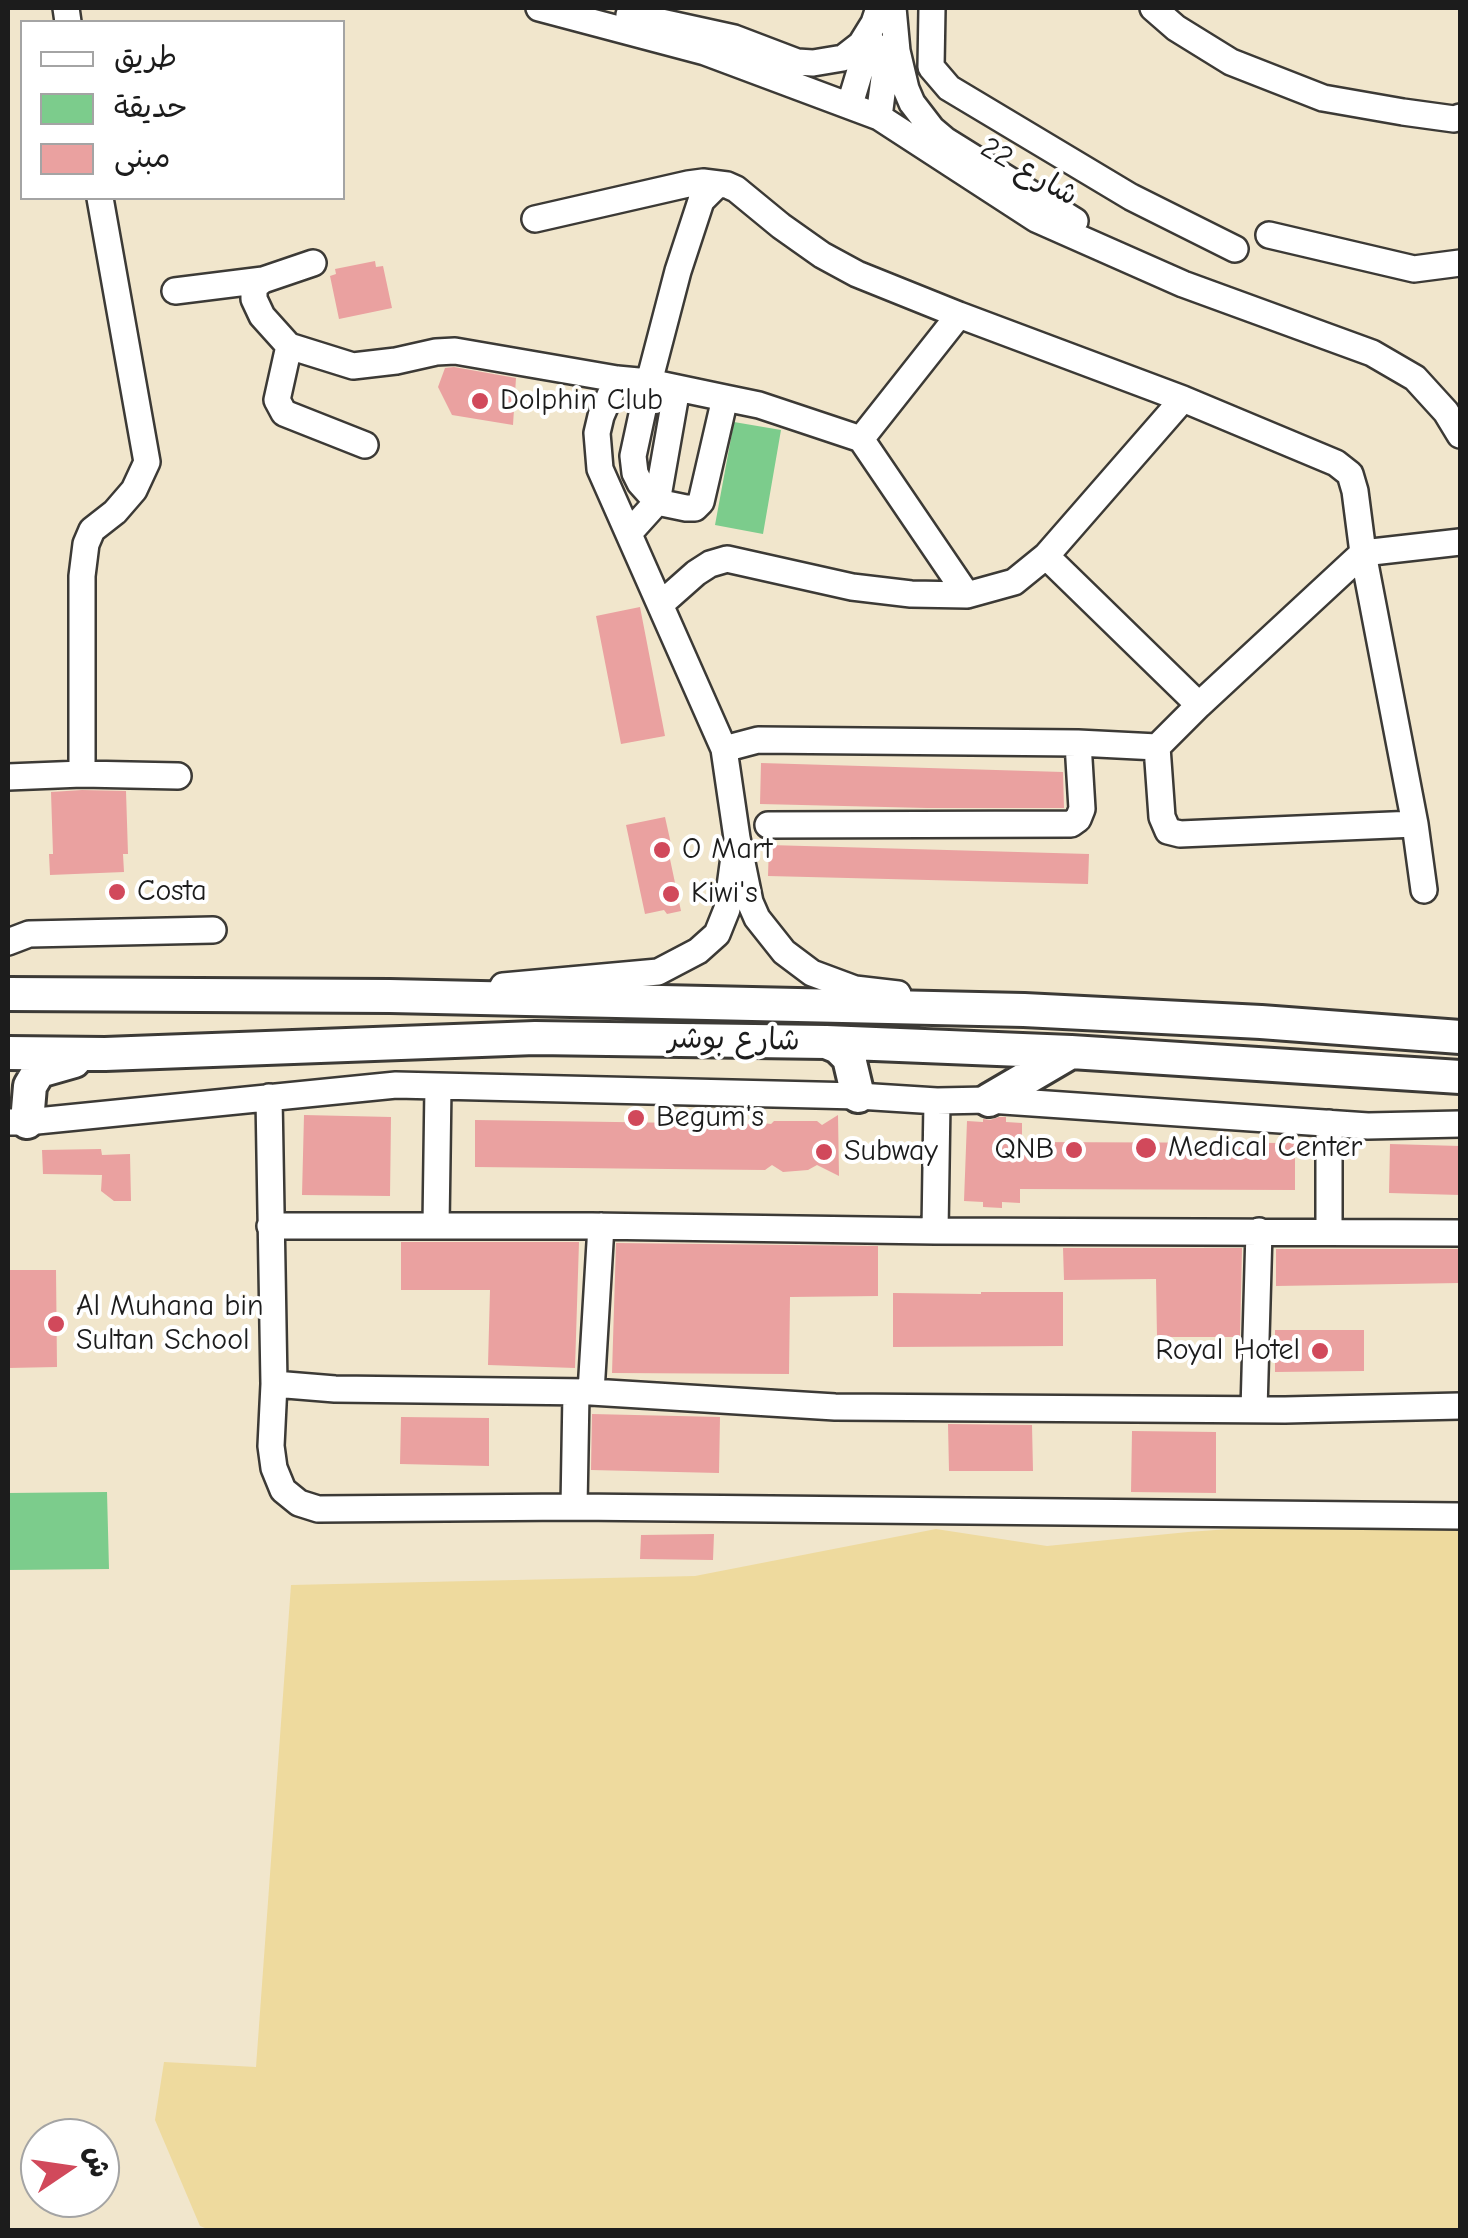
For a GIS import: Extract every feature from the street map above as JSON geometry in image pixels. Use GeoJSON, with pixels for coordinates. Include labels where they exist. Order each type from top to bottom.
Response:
{"type":"FeatureCollection","features":[{"type":"Feature","properties":{"kind":"main road","name":"شارع بوشر"},"geometry":{"type":"LineString","coordinates":[[8,994],[390,996],[1024,1010],[1460,1037]]}},
{"type":"Feature","properties":{"kind":"main road"},"geometry":{"type":"LineString","coordinates":[[1261,1022],[1460,1017]]}},
{"type":"Feature","properties":{"kind":"main road","name":"شارع بوشر"},"geometry":{"type":"LineString","coordinates":[[8,1053],[105,1054],[535,1038],[826,1042],[1072,1052],[1460,1077]]}},
{"type":"Feature","properties":{"kind":"main road"},"geometry":{"type":"LineString","coordinates":[[826,1042],[849,1058],[858,1096]]}},
{"type":"Feature","properties":{"kind":"main road"},"geometry":{"type":"LineString","coordinates":[[988,1100],[1072,1052]]}},
{"type":"Feature","properties":{"kind":"main road"},"geometry":{"type":"LineString","coordinates":[[17,1122],[39,1071],[105,1054]]}},
{"type":"Feature","properties":{"kind":"main road"},"geometry":{"type":"LineString","coordinates":[[1421,1074],[1446,1089],[1460,1090]]}},
{"type":"Feature","properties":{"kind":"street","name":"شارع 22"},"geometry":{"type":"LineString","coordinates":[[539,8],[706,52],[879,116],[1036,218],[1183,284],[1372,353],[1415,378],[1460,434]]}},
{"type":"Feature","properties":{"kind":"street"},"geometry":{"type":"LineString","coordinates":[[584,8],[734,38],[797,62],[813,63],[843,58],[890,11]]}},
{"type":"Feature","properties":{"kind":"street"},"geometry":{"type":"LineString","coordinates":[[1153,8],[1176,28],[1231,62],[1323,98],[1460,117]]}},
{"type":"Feature","properties":{"kind":"street"},"geometry":{"type":"LineString","coordinates":[[850,104],[890,11]]}},
{"type":"Feature","properties":{"kind":"street"},"geometry":{"type":"LineString","coordinates":[[890,11],[931,20],[931,67],[949,88],[1131,197],[1235,249]]}},
{"type":"Feature","properties":{"kind":"street"},"geometry":{"type":"LineString","coordinates":[[879,116],[890,11]]}},
{"type":"Feature","properties":{"kind":"street"},"geometry":{"type":"LineString","coordinates":[[890,11],[906,90],[932,129],[1050,206],[1183,284]]}},
{"type":"Feature","properties":{"kind":"street"},"geometry":{"type":"LineString","coordinates":[[535,219],[688,184],[728,186],[822,256],[856,274],[1183,399],[1336,463],[1350,474],[1355,491],[1424,890]]}},
{"type":"Feature","properties":{"kind":"street"},"geometry":{"type":"LineString","coordinates":[[717,186],[701,202],[678,271],[633,456],[640,483],[657,502],[686,508],[696,508],[701,502],[724,398]]}},
{"type":"Feature","properties":{"kind":"street"},"geometry":{"type":"LineString","coordinates":[[82,774],[82,576],[86,544],[92,530],[116,512],[134,490],[147,462],[100,200]]}},
{"type":"Feature","properties":{"kind":"street"},"geometry":{"type":"LineString","coordinates":[[1269,235],[1414,269],[1460,263]]}},
{"type":"Feature","properties":{"kind":"street"},"geometry":{"type":"LineString","coordinates":[[175,290],[263,280],[313,263]]}},
{"type":"Feature","properties":{"kind":"street"},"geometry":{"type":"LineString","coordinates":[[263,280],[254,287],[254,298],[262,316],[290,346],[353,366],[455,351],[617,380],[649,382],[759,405],[860,439],[967,595]]}},
{"type":"Feature","properties":{"kind":"street"},"geometry":{"type":"LineString","coordinates":[[860,439],[959,315]]}},
{"type":"Feature","properties":{"kind":"street"},"geometry":{"type":"LineString","coordinates":[[290,346],[277,400],[284,413],[365,445]]}},
{"type":"Feature","properties":{"kind":"street"},"geometry":{"type":"LineString","coordinates":[[617,380],[597,433],[600,469],[724,748],[737,838],[757,918],[784,952],[812,973],[855,988],[1024,1010]]}},
{"type":"Feature","properties":{"kind":"street"},"geometry":{"type":"LineString","coordinates":[[629,532],[657,502],[678,388]]}},
{"type":"Feature","properties":{"kind":"street"},"geometry":{"type":"LineString","coordinates":[[661,604],[710,564],[727,559],[852,587],[911,594],[967,595],[1014,582],[1046,556],[1183,399]]}},
{"type":"Feature","properties":{"kind":"street"},"geometry":{"type":"LineString","coordinates":[[1415,824],[1180,834],[1168,831],[1162,817],[1157,748],[1363,553],[1460,542]]}},
{"type":"Feature","properties":{"kind":"street"},"geometry":{"type":"LineString","coordinates":[[1046,556],[1199,705]]}},
{"type":"Feature","properties":{"kind":"street"},"geometry":{"type":"LineString","coordinates":[[724,748],[758,740],[1078,742],[1157,748]]}},
{"type":"Feature","properties":{"kind":"street"},"geometry":{"type":"LineString","coordinates":[[768,825],[1071,824],[1082,809],[1078,742]]}},
{"type":"Feature","properties":{"kind":"street"},"geometry":{"type":"LineString","coordinates":[[8,777],[178,776]]}},
{"type":"Feature","properties":{"kind":"street"},"geometry":{"type":"LineString","coordinates":[[390,996],[658,972],[698,952],[716,934],[727,908],[737,838]]}},
{"type":"Feature","properties":{"kind":"street"},"geometry":{"type":"LineString","coordinates":[[8,942],[29,934],[213,930]]}},
{"type":"Feature","properties":{"kind":"street"},"geometry":{"type":"LineString","coordinates":[[17,1122],[396,1085],[988,1100],[1368,1126],[1460,1124]]}},
{"type":"Feature","properties":{"kind":"street"},"geometry":{"type":"LineString","coordinates":[[436,1226],[438,1086]]}},
{"type":"Feature","properties":{"kind":"street"},"geometry":{"type":"LineString","coordinates":[[270,1097],[274,1384],[271,1446],[283,1490],[299,1503],[318,1509],[574,1507],[1460,1516]]}},
{"type":"Feature","properties":{"kind":"street"},"geometry":{"type":"LineString","coordinates":[[935,1231],[937,1101]]}},
{"type":"Feature","properties":{"kind":"street"},"geometry":{"type":"LineString","coordinates":[[1329,1123],[1329,1231]]}},
{"type":"Feature","properties":{"kind":"street"},"geometry":{"type":"LineString","coordinates":[[270,1226],[1460,1233]]}},
{"type":"Feature","properties":{"kind":"street"},"geometry":{"type":"LineString","coordinates":[[574,1507],[601,1226]]}},
{"type":"Feature","properties":{"kind":"street"},"geometry":{"type":"LineString","coordinates":[[1254,1410],[1259,1231]]}},
{"type":"Feature","properties":{"kind":"street"},"geometry":{"type":"LineString","coordinates":[[274,1384],[334,1389],[583,1392],[836,1407],[1254,1410],[1460,1406]]}},
{"type":"Feature","properties":{"kind":"green space"},"geometry":{"type":"Polygon","coordinates":[[[734,422],[781,430],[763,534],[715,525],[734,422]]]}},
{"type":"Feature","properties":{"kind":"green space"},"geometry":{"type":"Polygon","coordinates":[[[107,1492],[109,1569],[8,1570],[8,1493],[107,1492]]]}},
{"type":"Feature","properties":{"kind":"sand"},"geometry":{"type":"Polygon","coordinates":[[[1368,1519],[1460,1528],[1460,2230],[210,2230],[200,2226],[155,2120],[164,2062],[256,2067],[291,1585],[695,1576],[936,1529],[1047,1546],[1368,1519]]]}},
{"type":"Feature","properties":{"kind":"building"},"geometry":{"type":"Polygon","coordinates":[[[375,261],[376,267],[383,266],[392,308],[339,319],[330,276],[336,274],[335,269],[375,261]]]}},
{"type":"Feature","properties":{"kind":"building","name":"Dolphin Club"},"geometry":{"type":"Polygon","coordinates":[[[445,368],[516,378],[513,425],[452,415],[438,387],[445,368]]]}},
{"type":"Feature","properties":{"kind":"building"},"geometry":{"type":"Polygon","coordinates":[[[640,607],[665,736],[621,744],[596,616],[640,607]]]}},
{"type":"Feature","properties":{"kind":"building"},"geometry":{"type":"Polygon","coordinates":[[[761,763],[1063,772],[1064,808],[760,804],[761,763]]]}},
{"type":"Feature","properties":{"kind":"building"},"geometry":{"type":"Polygon","coordinates":[[[126,791],[128,854],[123,854],[124,872],[50,875],[51,792],[126,791]]]}},
{"type":"Feature","properties":{"kind":"building"},"geometry":{"type":"Polygon","coordinates":[[[665,817],[681,911],[645,914],[626,825],[665,817]]]}},
{"type":"Feature","properties":{"kind":"building"},"geometry":{"type":"Polygon","coordinates":[[[769,845],[1089,854],[1088,884],[768,876],[769,845]]]}},
{"type":"Feature","properties":{"kind":"building"},"geometry":{"type":"Polygon","coordinates":[[[304,1115],[391,1117],[390,1196],[302,1195],[304,1115]]]}},
{"type":"Feature","properties":{"kind":"building"},"geometry":{"type":"Polygon","coordinates":[[[838,1115],[839,1176],[817,1165],[808,1170],[783,1172],[772,1165],[765,1170],[475,1167],[475,1120],[755,1124],[817,1121],[822,1125],[838,1115]]]}},
{"type":"Feature","properties":{"kind":"building"},"geometry":{"type":"Polygon","coordinates":[[[1006,1117],[1006,1122],[1022,1123],[1022,1142],[1295,1143],[1295,1190],[1020,1189],[1020,1203],[1002,1202],[1002,1208],[983,1207],[983,1202],[964,1201],[967,1121],[1006,1117]]]}},
{"type":"Feature","properties":{"kind":"building"},"geometry":{"type":"Polygon","coordinates":[[[1390,1144],[1460,1146],[1460,1195],[1389,1193],[1390,1144]]]}},
{"type":"Feature","properties":{"kind":"building"},"geometry":{"type":"Polygon","coordinates":[[[101,1149],[102,1155],[130,1154],[131,1201],[114,1201],[101,1191],[102,1175],[43,1174],[42,1150],[101,1149]]]}},
{"type":"Feature","properties":{"kind":"building"},"geometry":{"type":"Polygon","coordinates":[[[401,1242],[579,1242],[575,1368],[488,1365],[490,1290],[401,1290],[401,1242]]]}},
{"type":"Feature","properties":{"kind":"building"},"geometry":{"type":"Polygon","coordinates":[[[616,1243],[878,1246],[878,1296],[790,1297],[789,1374],[612,1373],[616,1243]]]}},
{"type":"Feature","properties":{"kind":"building"},"geometry":{"type":"Polygon","coordinates":[[[1063,1248],[1242,1248],[1240,1337],[1157,1337],[1156,1279],[1064,1280],[1063,1248]]]}},
{"type":"Feature","properties":{"kind":"building"},"geometry":{"type":"Polygon","coordinates":[[[1276,1249],[1460,1249],[1460,1283],[1276,1286],[1276,1249]]]}},
{"type":"Feature","properties":{"kind":"building"},"geometry":{"type":"Polygon","coordinates":[[[8,1270],[56,1270],[57,1367],[8,1368],[8,1270]]]}},
{"type":"Feature","properties":{"kind":"building"},"geometry":{"type":"Polygon","coordinates":[[[1063,1292],[1063,1346],[893,1347],[893,1293],[1063,1292]]]}},
{"type":"Feature","properties":{"kind":"building","name":"Royal Hotel"},"geometry":{"type":"Polygon","coordinates":[[[1275,1330],[1364,1330],[1364,1371],[1275,1372],[1275,1330]]]}},
{"type":"Feature","properties":{"kind":"building"},"geometry":{"type":"Polygon","coordinates":[[[592,1414],[720,1417],[719,1473],[591,1470],[592,1414]]]}},
{"type":"Feature","properties":{"kind":"building"},"geometry":{"type":"Polygon","coordinates":[[[401,1417],[489,1418],[489,1466],[400,1464],[401,1417]]]}},
{"type":"Feature","properties":{"kind":"building"},"geometry":{"type":"Polygon","coordinates":[[[948,1424],[1032,1425],[1033,1471],[949,1471],[948,1424]]]}},
{"type":"Feature","properties":{"kind":"building"},"geometry":{"type":"Polygon","coordinates":[[[1132,1431],[1216,1432],[1216,1493],[1131,1492],[1132,1431]]]}},
{"type":"Feature","properties":{"kind":"building"},"geometry":{"type":"Polygon","coordinates":[[[714,1534],[713,1560],[640,1559],[641,1535],[714,1534]]]}},
{"type":"Feature","properties":{"kind":"place","name":"Dolphin Club"},"geometry":{"type":"Point","coordinates":[480,401]}},
{"type":"Feature","properties":{"kind":"place","name":"O Mart"},"geometry":{"type":"Point","coordinates":[662,850]}},
{"type":"Feature","properties":{"kind":"place","name":"Costa"},"geometry":{"type":"Point","coordinates":[117,892]}},
{"type":"Feature","properties":{"kind":"place","name":"Kiwi's"},"geometry":{"type":"Point","coordinates":[671,894]}},
{"type":"Feature","properties":{"kind":"place","name":"Begum's"},"geometry":{"type":"Point","coordinates":[636,1118]}},
{"type":"Feature","properties":{"kind":"place","name":"Medical Center"},"geometry":{"type":"Point","coordinates":[1146,1148]}},
{"type":"Feature","properties":{"kind":"place","name":"QNB"},"geometry":{"type":"Point","coordinates":[1074,1150]}},
{"type":"Feature","properties":{"kind":"place","name":"Subway"},"geometry":{"type":"Point","coordinates":[824,1152]}},
{"type":"Feature","properties":{"kind":"place","name":"Al Muhana bin Sultan School"},"geometry":{"type":"Point","coordinates":[56,1324]}},
{"type":"Feature","properties":{"kind":"place","name":"Royal Hotel"},"geometry":{"type":"Point","coordinates":[1320,1351]}}]}
